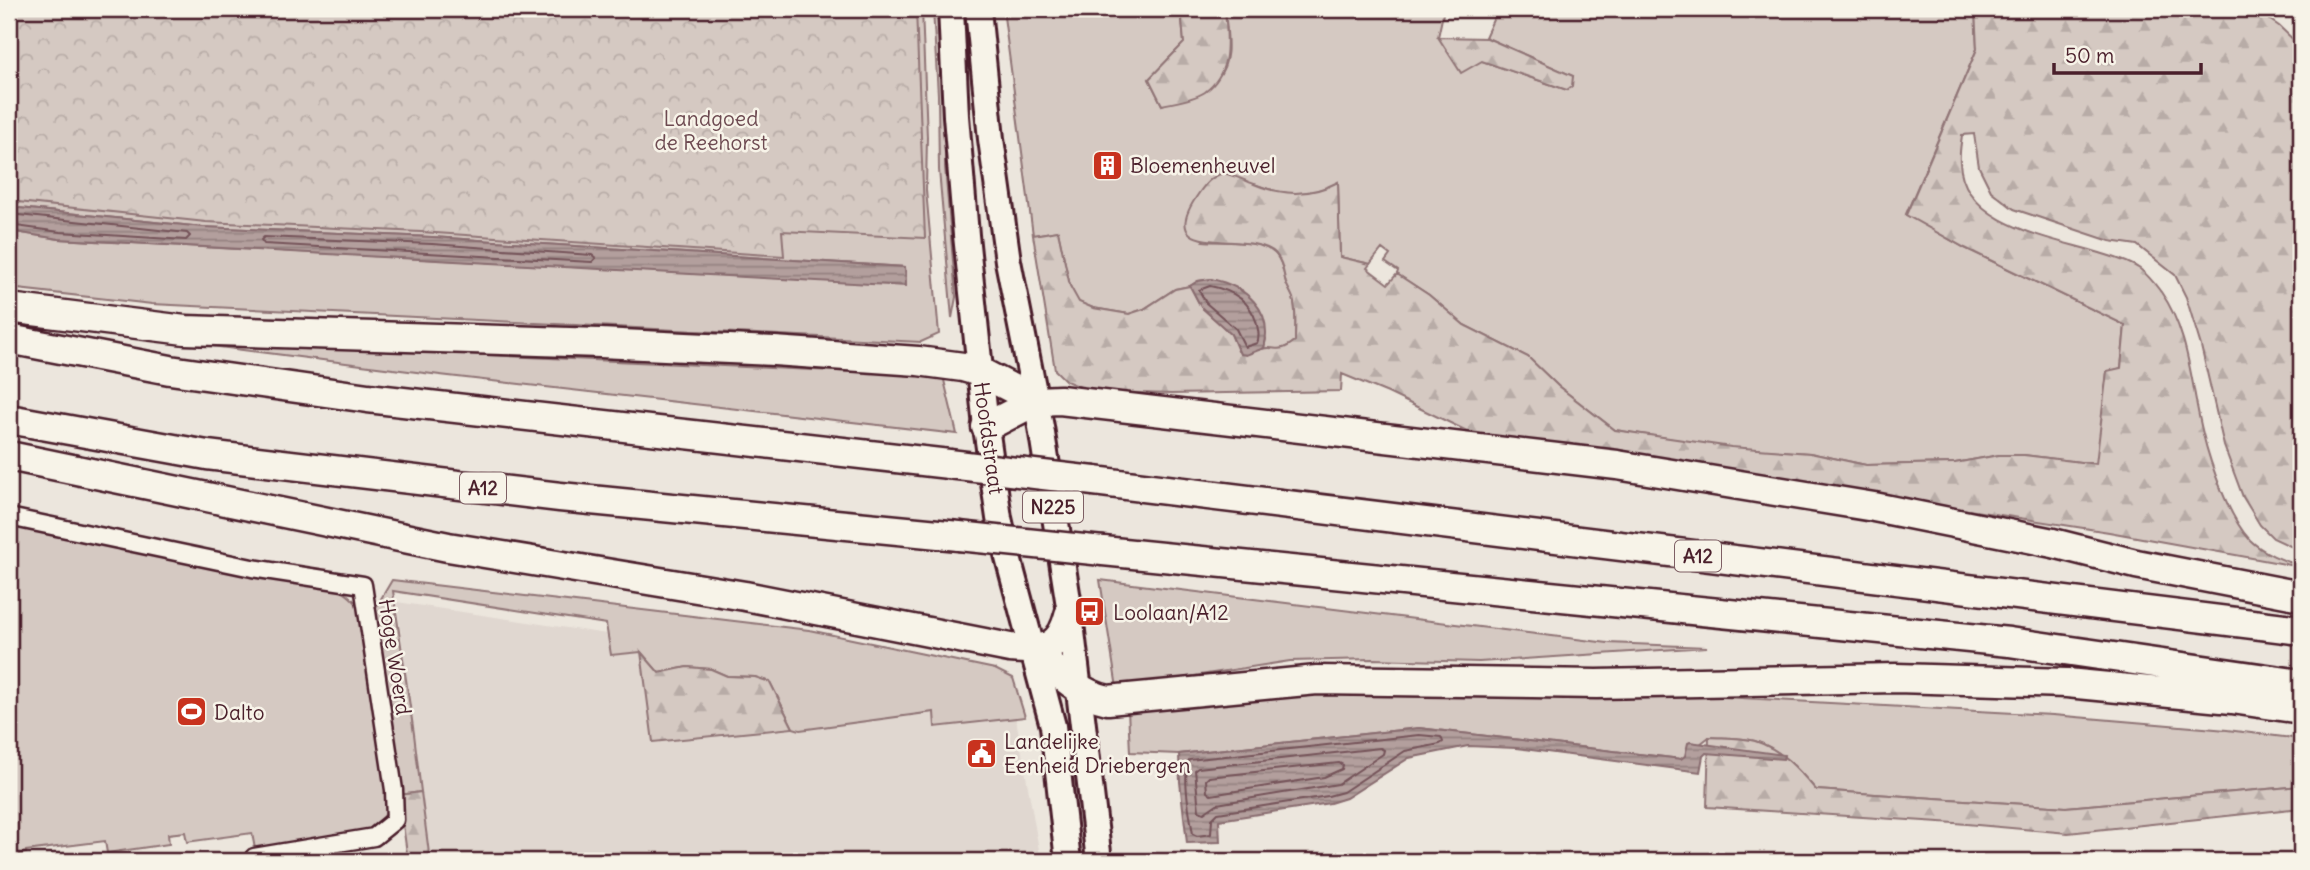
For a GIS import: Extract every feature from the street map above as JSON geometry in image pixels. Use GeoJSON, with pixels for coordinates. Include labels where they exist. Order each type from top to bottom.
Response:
{"type":"FeatureCollection","features":[{"type":"Feature","properties":{"kind":"highway"},"geometry":{"type":"LineString","coordinates":[[9,308],[185,330],[573,342],[774,351],[918,362],[963,367],[980,372],[1036,401]]}},
{"type":"Feature","properties":{"kind":"highway","name":"A12"},"geometry":{"type":"LineString","coordinates":[[9,339],[170,370],[368,398],[1094,481],[2301,630]]}},
{"type":"Feature","properties":{"kind":"highway"},"geometry":{"type":"LineString","coordinates":[[986,427],[1036,401],[1060,400],[1617,465],[1874,508],[2301,596]]}},
{"type":"Feature","properties":{"kind":"highway","name":"A12"},"geometry":{"type":"LineString","coordinates":[[9,419],[221,457],[560,497],[2009,642],[2301,684]]}},
{"type":"Feature","properties":{"kind":"highway"},"geometry":{"type":"LineString","coordinates":[[9,456],[448,547],[745,596],[974,642],[1033,650],[1052,645],[1065,629],[1069,615]]}},
{"type":"Feature","properties":{"kind":"highway"},"geometry":{"type":"LineString","coordinates":[[1033,650],[1081,700],[1096,696],[1108,699],[1317,680],[1597,684],[1896,678],[2067,683],[2232,699],[2301,709]]}},
{"type":"Feature","properties":{"kind":"main road","name":"Hoofdstraat"},"geometry":{"type":"LineString","coordinates":[[951,9],[956,116],[986,427],[999,518],[1015,588],[1053,726],[1068,861]]}},
{"type":"Feature","properties":{"kind":"main road"},"geometry":{"type":"LineString","coordinates":[[978,9],[991,139],[1008,261],[1036,401]]}},
{"type":"Feature","properties":{"kind":"main road","name":"N225"},"geometry":{"type":"LineString","coordinates":[[1036,401],[1081,700],[1099,861]]}},
{"type":"Feature","properties":{"kind":"street","name":"Hoge Woerd"},"geometry":{"type":"LineString","coordinates":[[9,517],[252,568],[363,585],[394,790],[395,820],[374,837],[254,857]]}},
{"type":"Feature","properties":{"kind":"shaded area"},"geometry":{"type":"Polygon","coordinates":[[[397,602],[1012,696],[1041,861],[429,861],[397,602]]]}},
{"type":"Feature","properties":{"kind":"green space","name":"Landgoed de Reehorst"},"geometry":{"type":"Polygon","coordinates":[[[9,9],[922,9],[927,137],[926,190],[939,334],[921,342],[152,304],[9,288],[9,231],[59,239],[906,285],[905,267],[432,237],[203,227],[9,207],[9,9]]]}},
{"type":"Feature","properties":{"kind":"green space","name":"Landgoed de Reehorst"},"geometry":{"type":"Polygon","coordinates":[[[9,9],[916,9],[925,238],[782,231],[784,256],[421,232],[206,222],[9,201],[9,9]]]}},
{"type":"Feature","properties":{"kind":"green space"},"geometry":{"type":"Polygon","coordinates":[[[933,9],[940,9],[945,97],[945,167],[956,297],[952,318],[939,170],[933,9]]]}},
{"type":"Feature","properties":{"kind":"green space"},"geometry":{"type":"Polygon","coordinates":[[[1003,9],[1181,9],[1184,43],[1149,79],[1162,105],[1207,85],[1222,71],[1228,45],[1225,9],[1444,9],[1438,37],[1482,61],[1567,90],[1573,76],[1485,37],[1498,9],[1975,9],[1977,49],[1906,214],[1965,248],[2125,325],[2121,368],[2107,372],[2097,464],[2024,455],[1999,455],[1955,463],[1866,465],[1810,453],[1731,448],[1615,430],[1558,386],[1528,357],[1464,325],[1429,295],[1397,274],[1398,271],[1385,262],[1390,255],[1382,249],[1370,264],[1340,257],[1338,183],[1307,193],[1286,193],[1254,184],[1203,241],[1253,244],[1271,250],[1277,256],[1295,308],[1295,341],[1284,348],[1264,348],[1266,339],[1242,290],[1211,279],[1175,289],[1144,309],[1129,314],[1093,308],[1078,302],[1070,286],[1058,231],[1033,235],[1003,9]]]}},
{"type":"Feature","properties":{"kind":"green space"},"geometry":{"type":"Polygon","coordinates":[[[1181,9],[1225,9],[1226,54],[1220,74],[1205,92],[1190,99],[1162,105],[1149,79],[1184,43],[1181,9]]]}},
{"type":"Feature","properties":{"kind":"green space"},"geometry":{"type":"Polygon","coordinates":[[[1975,9],[2254,9],[2279,26],[2301,47],[2301,551],[2273,538],[2260,525],[2243,497],[2224,446],[2201,346],[2186,297],[2175,275],[2137,245],[2110,241],[2014,209],[1991,191],[1979,167],[1974,134],[1962,135],[1960,162],[1965,183],[1976,201],[1993,215],[2035,234],[2126,261],[2140,269],[2154,283],[2171,308],[2178,325],[2206,446],[2221,490],[2235,518],[2250,540],[2261,549],[2301,567],[2109,532],[1469,432],[1342,374],[1341,391],[1171,394],[1108,392],[1083,388],[1066,381],[1055,370],[1033,235],[1058,231],[1070,286],[1079,302],[1093,308],[1129,314],[1144,309],[1175,289],[1190,286],[1201,307],[1231,334],[1238,351],[1281,349],[1295,341],[1295,314],[1293,298],[1278,256],[1263,246],[1194,237],[1186,229],[1187,215],[1204,186],[1223,173],[1286,193],[1317,190],[1338,182],[1340,257],[1370,264],[1367,268],[1388,284],[1397,274],[1429,295],[1464,325],[1528,357],[1558,386],[1615,430],[1731,447],[1810,453],[1866,465],[1955,463],[1999,455],[2024,455],[2096,464],[2107,371],[2121,368],[2125,325],[1965,248],[1906,215],[1977,49],[1975,9]]]}},
{"type":"Feature","properties":{"kind":"green space"},"geometry":{"type":"Polygon","coordinates":[[[1438,37],[1487,38],[1573,76],[1572,86],[1567,90],[1482,61],[1461,73],[1438,37]]]}},
{"type":"Feature","properties":{"kind":"green space"},"geometry":{"type":"Polygon","coordinates":[[[196,344],[943,376],[957,434],[440,375],[196,344]]]}},
{"type":"Feature","properties":{"kind":"green space","name":"Dalto"},"geometry":{"type":"Polygon","coordinates":[[[9,523],[330,586],[347,594],[360,608],[388,802],[382,819],[368,831],[255,849],[252,833],[187,842],[185,832],[168,834],[169,844],[107,853],[105,841],[26,851],[20,854],[21,861],[9,861],[9,523]]]}},
{"type":"Feature","properties":{"kind":"green space"},"geometry":{"type":"Polygon","coordinates":[[[392,580],[809,630],[995,669],[1013,678],[1025,717],[935,727],[934,712],[800,730],[793,728],[770,682],[755,677],[727,676],[711,669],[687,667],[659,673],[641,652],[611,655],[606,624],[393,591],[421,792],[399,795],[372,614],[392,580]]]}},
{"type":"Feature","properties":{"kind":"green space"},"geometry":{"type":"Polygon","coordinates":[[[1100,580],[1608,643],[1707,647],[1479,662],[1372,659],[1290,661],[1117,688],[1100,580]]]}},
{"type":"Feature","properties":{"kind":"green space"},"geometry":{"type":"Polygon","coordinates":[[[641,652],[659,673],[687,667],[711,669],[727,676],[755,677],[770,682],[793,728],[653,742],[641,652]]]}},
{"type":"Feature","properties":{"kind":"green space"},"geometry":{"type":"Polygon","coordinates":[[[1261,693],[1666,694],[2053,715],[2227,730],[2301,739],[2301,786],[2066,807],[1816,790],[1796,768],[1773,749],[1744,739],[1709,737],[1681,759],[1419,728],[1179,754],[1130,752],[1128,709],[1261,693]]]}},
{"type":"Feature","properties":{"kind":"green space"},"geometry":{"type":"Polygon","coordinates":[[[1709,737],[1755,741],[1773,749],[1789,761],[1816,790],[2066,807],[2301,786],[2301,808],[2068,833],[1707,807],[1709,737]]]}},
{"type":"Feature","properties":{"kind":"green space"},"geometry":{"type":"Polygon","coordinates":[[[421,792],[430,861],[408,861],[399,795],[421,792]]]}},
{"type":"Feature","properties":{"kind":"water"},"geometry":{"type":"Polygon","coordinates":[[[9,207],[203,227],[432,237],[905,267],[906,286],[59,239],[9,231],[9,207]]]}},
{"type":"Feature","properties":{"kind":"water"},"geometry":{"type":"Polygon","coordinates":[[[1211,279],[1235,287],[1261,311],[1266,334],[1264,348],[1246,355],[1240,354],[1231,334],[1201,307],[1190,286],[1198,281],[1211,279]]]}},
{"type":"Feature","properties":{"kind":"water"},"geometry":{"type":"Polygon","coordinates":[[[1419,728],[1681,759],[1685,756],[1690,742],[1784,755],[1783,759],[1706,753],[1700,772],[1516,748],[1468,746],[1409,758],[1346,798],[1330,803],[1219,820],[1220,842],[1187,843],[1179,754],[1419,728]]]}},
{"type":"Feature","properties":{"kind":"place","name":"Bloemenheuvel"},"geometry":{"type":"Point","coordinates":[1107,165]}},
{"type":"Feature","properties":{"kind":"place","name":"Loolaan/A12"},"geometry":{"type":"Point","coordinates":[1090,612]}},
{"type":"Feature","properties":{"kind":"place","name":"Dalto"},"geometry":{"type":"Point","coordinates":[191,712]}},
{"type":"Feature","properties":{"kind":"place","name":"Landelijke Eenheid Driebergen"},"geometry":{"type":"Point","coordinates":[981,753]}}]}
